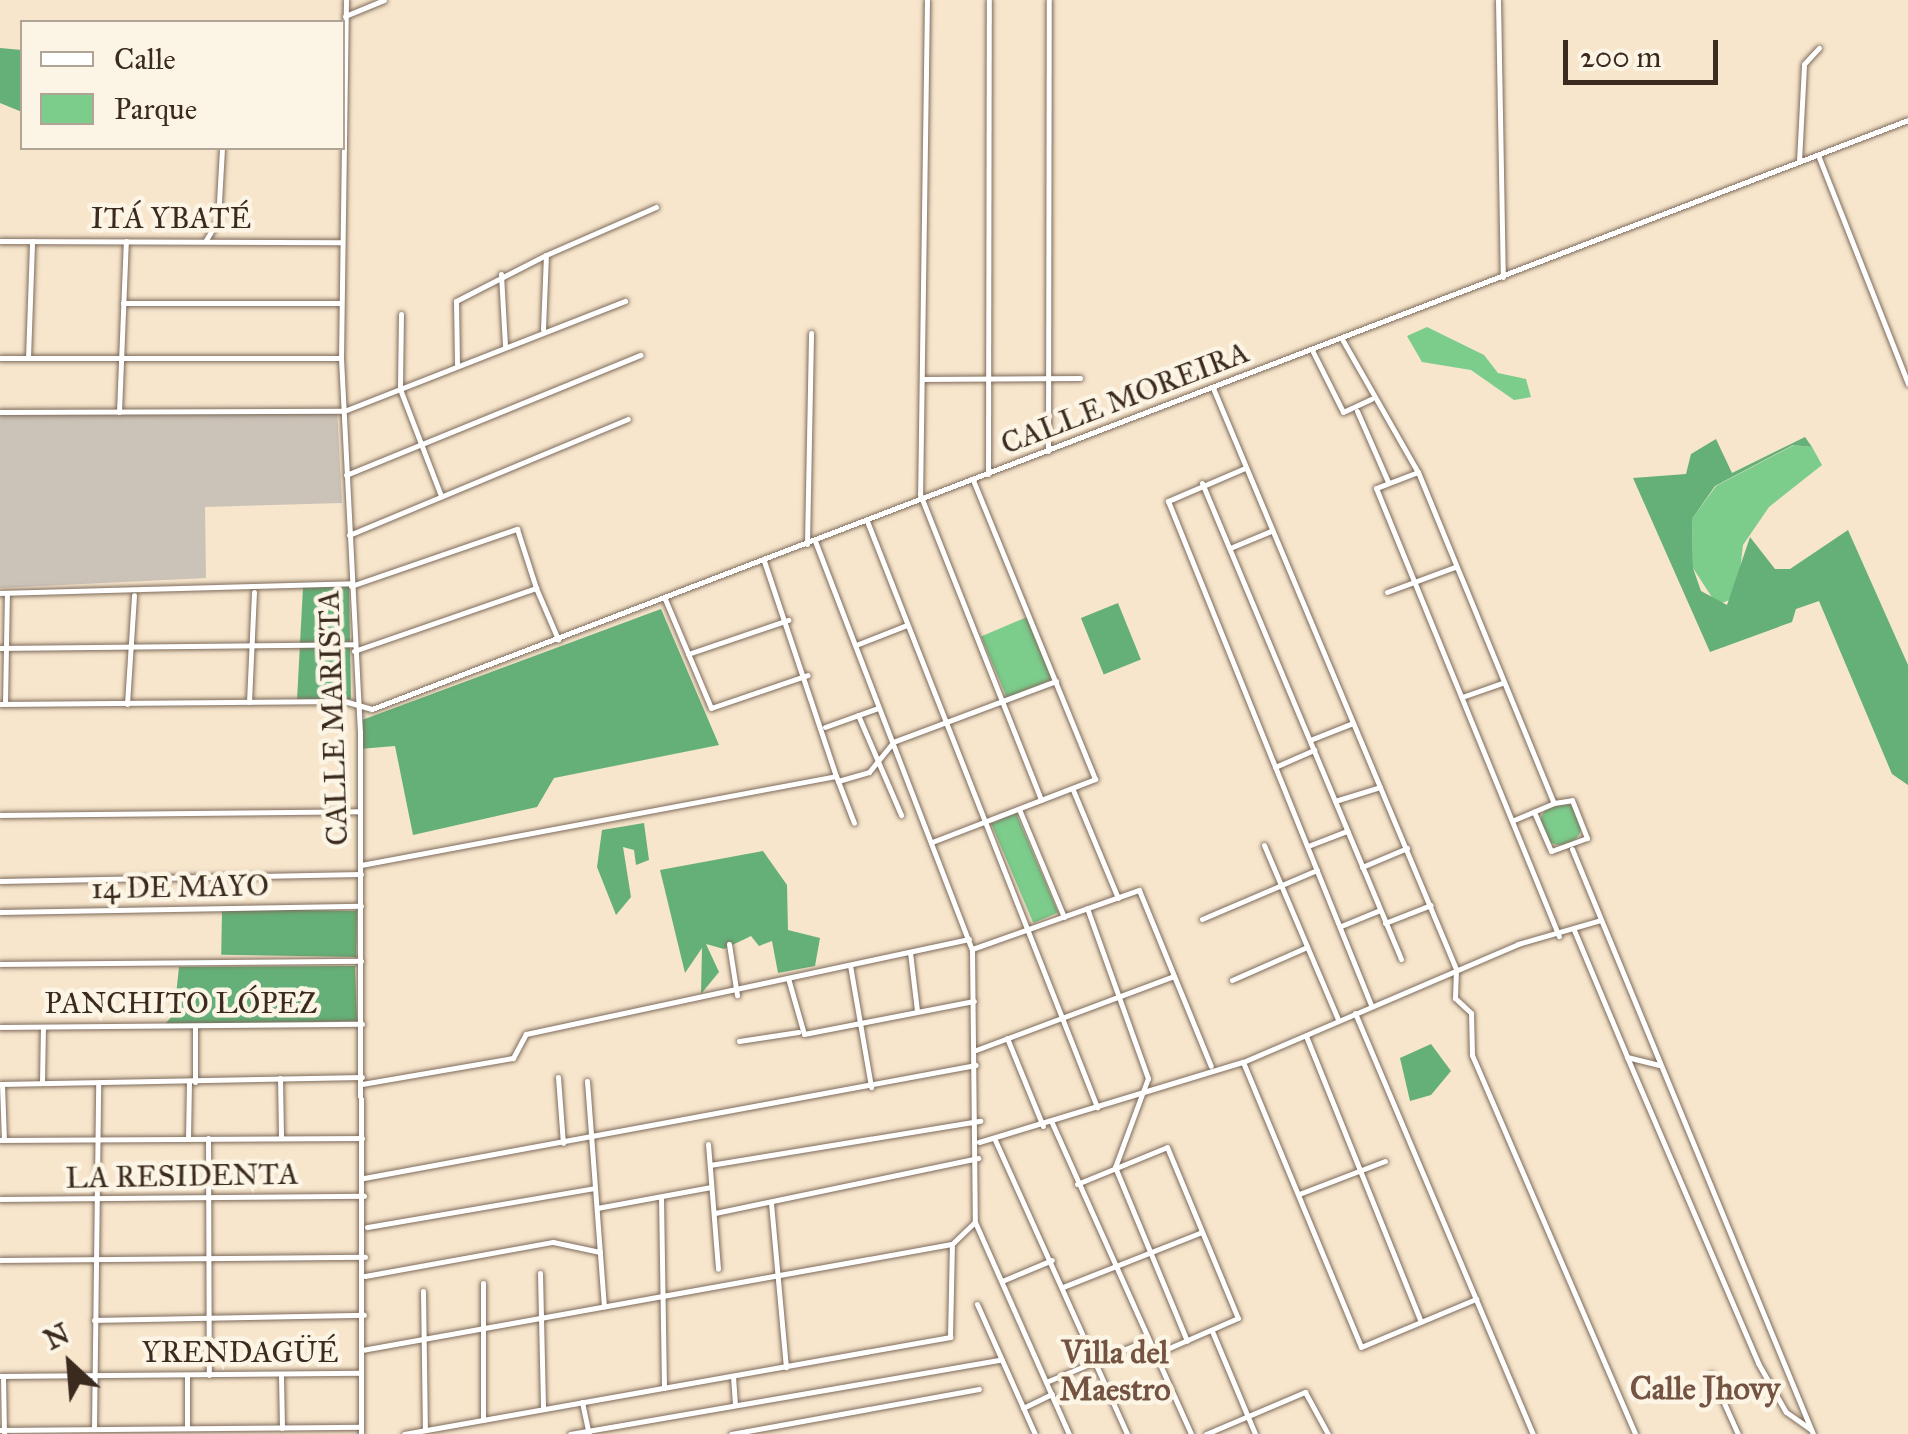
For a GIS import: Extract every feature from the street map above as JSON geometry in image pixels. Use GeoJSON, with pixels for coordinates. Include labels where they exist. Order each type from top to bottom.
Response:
{"type":"FeatureCollection","features":[{"type":"Feature","properties":{"kind":"street","name":"CALLE MARISTA"},"geometry":{"type":"LineString","coordinates":[[345,20],[346,0]]}},
{"type":"Feature","properties":{"kind":"street"},"geometry":{"type":"LineString","coordinates":[[345,16],[384,0]]}},
{"type":"Feature","properties":{"kind":"street"},"geometry":{"type":"LineString","coordinates":[[926,0],[922,500],[1042,800]]}},
{"type":"Feature","properties":{"kind":"street"},"geometry":{"type":"LineString","coordinates":[[988,474],[989,0]]}},
{"type":"Feature","properties":{"kind":"street"},"geometry":{"type":"LineString","coordinates":[[1048,451],[1049,0]]}},
{"type":"Feature","properties":{"kind":"street"},"geometry":{"type":"LineString","coordinates":[[1498,0],[1503,277]]}},
{"type":"Feature","properties":{"kind":"street"},"geometry":{"type":"LineString","coordinates":[[1799,161],[1804,64],[1819,48]]}},
{"type":"Feature","properties":{"kind":"street","name":"CALLE MOREIRA"},"geometry":{"type":"LineString","coordinates":[[2,704],[249,702],[356,708],[398,701],[1908,120]]}},
{"type":"Feature","properties":{"kind":"street"},"geometry":{"type":"LineString","coordinates":[[206,240],[218,220],[222,150]]}},
{"type":"Feature","properties":{"kind":"street","name":"CALLE MARISTA"},"geometry":{"type":"LineString","coordinates":[[344,150],[341,358],[360,811],[366,1227],[361,1431]]}},
{"type":"Feature","properties":{"kind":"street"},"geometry":{"type":"LineString","coordinates":[[1818,155],[1908,384]]}},
{"type":"Feature","properties":{"kind":"street"},"geometry":{"type":"LineString","coordinates":[[457,364],[456,301],[501,274],[656,208]]}},
{"type":"Feature","properties":{"kind":"street"},"geometry":{"type":"LineString","coordinates":[[28,358],[32,240]]}},
{"type":"Feature","properties":{"kind":"street","name":"ITÁ YBATÉ"},"geometry":{"type":"LineString","coordinates":[[0,241],[342,242]]}},
{"type":"Feature","properties":{"kind":"street"},"geometry":{"type":"LineString","coordinates":[[119,412],[126,241]]}},
{"type":"Feature","properties":{"kind":"street"},"geometry":{"type":"LineString","coordinates":[[544,329],[546,255]]}},
{"type":"Feature","properties":{"kind":"street"},"geometry":{"type":"LineString","coordinates":[[501,274],[504,346]]}},
{"type":"Feature","properties":{"kind":"street"},"geometry":{"type":"LineString","coordinates":[[0,412],[344,411],[544,329],[626,301]]}},
{"type":"Feature","properties":{"kind":"street"},"geometry":{"type":"LineString","coordinates":[[123,302],[341,303]]}},
{"type":"Feature","properties":{"kind":"street"},"geometry":{"type":"LineString","coordinates":[[401,314],[400,390],[441,496]]}},
{"type":"Feature","properties":{"kind":"street"},"geometry":{"type":"LineString","coordinates":[[807,544],[811,333]]}},
{"type":"Feature","properties":{"kind":"street"},"geometry":{"type":"LineString","coordinates":[[1342,339],[1371,399],[1389,410],[1418,472],[1554,803]]}},
{"type":"Feature","properties":{"kind":"street"},"geometry":{"type":"LineString","coordinates":[[1312,350],[1343,412],[1357,411],[1371,399]]}},
{"type":"Feature","properties":{"kind":"street"},"geometry":{"type":"LineString","coordinates":[[346,475],[640,355]]}},
{"type":"Feature","properties":{"kind":"street"},"geometry":{"type":"LineString","coordinates":[[0,358],[341,358]]}},
{"type":"Feature","properties":{"kind":"street"},"geometry":{"type":"LineString","coordinates":[[922,379],[1080,378]]}},
{"type":"Feature","properties":{"kind":"street"},"geometry":{"type":"LineString","coordinates":[[1213,388],[1456,969],[1456,998],[1472,1014],[1472,1055],[1635,1434]]}},
{"type":"Feature","properties":{"kind":"street"},"geometry":{"type":"LineString","coordinates":[[1357,411],[1389,483]]}},
{"type":"Feature","properties":{"kind":"street"},"geometry":{"type":"LineString","coordinates":[[349,536],[628,419]]}},
{"type":"Feature","properties":{"kind":"street"},"geometry":{"type":"LineString","coordinates":[[1244,468],[1202,482],[1168,501],[1371,1005]]}},
{"type":"Feature","properties":{"kind":"street"},"geometry":{"type":"LineString","coordinates":[[1418,472],[1376,488],[1559,936]]}},
{"type":"Feature","properties":{"kind":"street"},"geometry":{"type":"LineString","coordinates":[[932,842],[1095,780],[974,480]]}},
{"type":"Feature","properties":{"kind":"street"},"geometry":{"type":"LineString","coordinates":[[1202,482],[1400,959]]}},
{"type":"Feature","properties":{"kind":"street"},"geometry":{"type":"LineString","coordinates":[[867,522],[1097,1107]]}},
{"type":"Feature","properties":{"kind":"street"},"geometry":{"type":"LineString","coordinates":[[2,704],[4,594],[254,592],[351,584],[516,529],[558,640]]}},
{"type":"Feature","properties":{"kind":"street"},"geometry":{"type":"LineString","coordinates":[[1230,548],[1271,531]]}},
{"type":"Feature","properties":{"kind":"street"},"geometry":{"type":"LineString","coordinates":[[815,541],[972,948],[980,1121],[975,1222],[1070,1434]]}},
{"type":"Feature","properties":{"kind":"street"},"geometry":{"type":"LineString","coordinates":[[764,561],[808,675],[854,823]]}},
{"type":"Feature","properties":{"kind":"street"},"geometry":{"type":"LineString","coordinates":[[1388,592],[1456,567]]}},
{"type":"Feature","properties":{"kind":"street"},"geometry":{"type":"LineString","coordinates":[[2,648],[354,647],[536,588]]}},
{"type":"Feature","properties":{"kind":"street"},"geometry":{"type":"LineString","coordinates":[[249,702],[254,592]]}},
{"type":"Feature","properties":{"kind":"street"},"geometry":{"type":"LineString","coordinates":[[128,704],[134,595]]}},
{"type":"Feature","properties":{"kind":"street"},"geometry":{"type":"LineString","coordinates":[[666,599],[711,708],[808,675]]}},
{"type":"Feature","properties":{"kind":"street"},"geometry":{"type":"LineString","coordinates":[[686,653],[788,620]]}},
{"type":"Feature","properties":{"kind":"street"},"geometry":{"type":"LineString","coordinates":[[856,645],[907,625]]}},
{"type":"Feature","properties":{"kind":"street"},"geometry":{"type":"LineString","coordinates":[[361,865],[869,772],[893,742],[1056,681]]}},
{"type":"Feature","properties":{"kind":"street"},"geometry":{"type":"LineString","coordinates":[[1462,697],[1503,682]]}},
{"type":"Feature","properties":{"kind":"street"},"geometry":{"type":"LineString","coordinates":[[824,727],[878,708]]}},
{"type":"Feature","properties":{"kind":"street"},"geometry":{"type":"LineString","coordinates":[[858,716],[901,815]]}},
{"type":"Feature","properties":{"kind":"street"},"geometry":{"type":"LineString","coordinates":[[1310,740],[1352,723]]}},
{"type":"Feature","properties":{"kind":"street"},"geometry":{"type":"LineString","coordinates":[[1275,767],[1314,750]]}},
{"type":"Feature","properties":{"kind":"street"},"geometry":{"type":"LineString","coordinates":[[1335,802],[1380,786]]}},
{"type":"Feature","properties":{"kind":"street"},"geometry":{"type":"LineString","coordinates":[[1072,788],[1118,898]]}},
{"type":"Feature","properties":{"kind":"street"},"geometry":{"type":"LineString","coordinates":[[1512,821],[1554,803],[1575,802],[1588,832],[1572,849],[1548,849],[1534,812]]}},
{"type":"Feature","properties":{"kind":"street"},"geometry":{"type":"LineString","coordinates":[[1019,809],[1064,916]]}},
{"type":"Feature","properties":{"kind":"street"},"geometry":{"type":"LineString","coordinates":[[0,815],[360,811]]}},
{"type":"Feature","properties":{"kind":"street"},"geometry":{"type":"LineString","coordinates":[[1308,846],[1348,831]]}},
{"type":"Feature","properties":{"kind":"street"},"geometry":{"type":"LineString","coordinates":[[1264,845],[1338,1019]]}},
{"type":"Feature","properties":{"kind":"street"},"geometry":{"type":"LineString","coordinates":[[1362,866],[1407,848]]}},
{"type":"Feature","properties":{"kind":"street"},"geometry":{"type":"LineString","coordinates":[[1572,849],[1812,1432]]}},
{"type":"Feature","properties":{"kind":"street"},"geometry":{"type":"LineString","coordinates":[[1202,919],[1317,870]]}},
{"type":"Feature","properties":{"kind":"street"},"geometry":{"type":"LineString","coordinates":[[0,881],[361,874]]}},
{"type":"Feature","properties":{"kind":"street"},"geometry":{"type":"LineString","coordinates":[[972,948],[1139,890],[1211,1066]]}},
{"type":"Feature","properties":{"kind":"street"},"geometry":{"type":"LineString","coordinates":[[1386,923],[1431,905]]}},
{"type":"Feature","properties":{"kind":"street","name":"14 DE MAYO"},"geometry":{"type":"LineString","coordinates":[[0,912],[361,906]]}},
{"type":"Feature","properties":{"kind":"street"},"geometry":{"type":"LineString","coordinates":[[1087,908],[1121,996],[1148,1090],[1115,1167],[1187,1341]]}},
{"type":"Feature","properties":{"kind":"street"},"geometry":{"type":"LineString","coordinates":[[1340,926],[1380,910]]}},
{"type":"Feature","properties":{"kind":"street"},"geometry":{"type":"LineString","coordinates":[[978,1142],[1043,1126],[1211,1066],[1243,1062],[1456,969],[1602,920]]}},
{"type":"Feature","properties":{"kind":"street"},"geometry":{"type":"LineString","coordinates":[[1574,930],[1758,1364],[1786,1412],[1812,1432]]}},
{"type":"Feature","properties":{"kind":"street"},"geometry":{"type":"LineString","coordinates":[[362,1138],[2,1140],[1,1084],[362,1080],[512,1058],[526,1034],[738,995],[788,978],[968,940]]}},
{"type":"Feature","properties":{"kind":"street"},"geometry":{"type":"LineString","coordinates":[[729,944],[738,995]]}},
{"type":"Feature","properties":{"kind":"street"},"geometry":{"type":"LineString","coordinates":[[1232,980],[1308,947]]}},
{"type":"Feature","properties":{"kind":"street"},"geometry":{"type":"LineString","coordinates":[[910,952],[918,1011]]}},
{"type":"Feature","properties":{"kind":"street"},"geometry":{"type":"LineString","coordinates":[[0,964],[361,961]]}},
{"type":"Feature","properties":{"kind":"street"},"geometry":{"type":"LineString","coordinates":[[850,965],[856,1023],[871,1087]]}},
{"type":"Feature","properties":{"kind":"street"},"geometry":{"type":"LineString","coordinates":[[976,1050],[1174,976]]}},
{"type":"Feature","properties":{"kind":"street"},"geometry":{"type":"LineString","coordinates":[[788,978],[798,1032]]}},
{"type":"Feature","properties":{"kind":"street"},"geometry":{"type":"LineString","coordinates":[[738,1042],[974,1001]]}},
{"type":"Feature","properties":{"kind":"street"},"geometry":{"type":"LineString","coordinates":[[1355,1012],[1534,1434]]}},
{"type":"Feature","properties":{"kind":"street","name":"PANCHITO LÓPEZ"},"geometry":{"type":"LineString","coordinates":[[0,1027],[362,1024]]}},
{"type":"Feature","properties":{"kind":"street"},"geometry":{"type":"LineString","coordinates":[[188,1138],[196,1026]]}},
{"type":"Feature","properties":{"kind":"street"},"geometry":{"type":"LineString","coordinates":[[42,1083],[43,1027]]}},
{"type":"Feature","properties":{"kind":"street"},"geometry":{"type":"LineString","coordinates":[[1306,1036],[1420,1319]]}},
{"type":"Feature","properties":{"kind":"street"},"geometry":{"type":"LineString","coordinates":[[1007,1038],[1043,1126]]}},
{"type":"Feature","properties":{"kind":"street"},"geometry":{"type":"LineString","coordinates":[[1627,1057],[1659,1065]]}},
{"type":"Feature","properties":{"kind":"street"},"geometry":{"type":"LineString","coordinates":[[1243,1062],[1361,1347],[1420,1319],[1476,1299]]}},
{"type":"Feature","properties":{"kind":"street"},"geometry":{"type":"LineString","coordinates":[[364,1178],[871,1087],[976,1064]]}},
{"type":"Feature","properties":{"kind":"street"},"geometry":{"type":"LineString","coordinates":[[558,1076],[563,1144]]}},
{"type":"Feature","properties":{"kind":"street"},"geometry":{"type":"LineString","coordinates":[[280,1078],[281,1138]]}},
{"type":"Feature","properties":{"kind":"street"},"geometry":{"type":"LineString","coordinates":[[586,1081],[604,1306]]}},
{"type":"Feature","properties":{"kind":"street"},"geometry":{"type":"LineString","coordinates":[[94,1428],[98,1084]]}},
{"type":"Feature","properties":{"kind":"street"},"geometry":{"type":"LineString","coordinates":[[710,1165],[980,1121]]}},
{"type":"Feature","properties":{"kind":"street"},"geometry":{"type":"LineString","coordinates":[[1052,1123],[1144,1341],[1158,1353],[1191,1434]]}},
{"type":"Feature","properties":{"kind":"street"},"geometry":{"type":"LineString","coordinates":[[208,1138],[208,1375]]}},
{"type":"Feature","properties":{"kind":"street"},"geometry":{"type":"LineString","coordinates":[[995,1140],[1127,1434]]}},
{"type":"Feature","properties":{"kind":"street"},"geometry":{"type":"LineString","coordinates":[[708,1144],[718,1269]]}},
{"type":"Feature","properties":{"kind":"street"},"geometry":{"type":"LineString","coordinates":[[1077,1184],[1167,1147],[1238,1318],[1158,1353]]}},
{"type":"Feature","properties":{"kind":"street"},"geometry":{"type":"LineString","coordinates":[[714,1214],[978,1158]]}},
{"type":"Feature","properties":{"kind":"street"},"geometry":{"type":"LineString","coordinates":[[1298,1195],[1385,1162]]}},
{"type":"Feature","properties":{"kind":"street"},"geometry":{"type":"LineString","coordinates":[[597,1208],[712,1187]]}},
{"type":"Feature","properties":{"kind":"street"},"geometry":{"type":"LineString","coordinates":[[366,1227],[596,1188]]}},
{"type":"Feature","properties":{"kind":"street","name":"LA RESIDENTA"},"geometry":{"type":"LineString","coordinates":[[0,1200],[364,1196]]}},
{"type":"Feature","properties":{"kind":"street"},"geometry":{"type":"LineString","coordinates":[[661,1197],[664,1388]]}},
{"type":"Feature","properties":{"kind":"street"},"geometry":{"type":"LineString","coordinates":[[771,1203],[786,1366]]}},
{"type":"Feature","properties":{"kind":"street"},"geometry":{"type":"LineString","coordinates":[[362,1350],[952,1244],[975,1222]]}},
{"type":"Feature","properties":{"kind":"street"},"geometry":{"type":"LineString","coordinates":[[1063,1287],[1202,1232]]}},
{"type":"Feature","properties":{"kind":"street"},"geometry":{"type":"LineString","coordinates":[[364,1276],[553,1242],[600,1252]]}},
{"type":"Feature","properties":{"kind":"street"},"geometry":{"type":"LineString","coordinates":[[404,1434],[950,1337],[952,1244]]}},
{"type":"Feature","properties":{"kind":"street"},"geometry":{"type":"LineString","coordinates":[[0,1260],[365,1257]]}},
{"type":"Feature","properties":{"kind":"street"},"geometry":{"type":"LineString","coordinates":[[1002,1280],[1052,1260]]}},
{"type":"Feature","properties":{"kind":"street"},"geometry":{"type":"LineString","coordinates":[[540,1273],[542,1409]]}},
{"type":"Feature","properties":{"kind":"street"},"geometry":{"type":"LineString","coordinates":[[483,1283],[483,1420]]}},
{"type":"Feature","properties":{"kind":"street"},"geometry":{"type":"LineString","coordinates":[[424,1291],[426,1430]]}},
{"type":"Feature","properties":{"kind":"street"},"geometry":{"type":"LineString","coordinates":[[977,1304],[1035,1434]]}},
{"type":"Feature","properties":{"kind":"street"},"geometry":{"type":"LineString","coordinates":[[94,1320],[364,1315]]}},
{"type":"Feature","properties":{"kind":"street"},"geometry":{"type":"LineString","coordinates":[[1212,1331],[1255,1434]]}},
{"type":"Feature","properties":{"kind":"street"},"geometry":{"type":"LineString","coordinates":[[1046,1382],[1095,1358],[1144,1341]]}},
{"type":"Feature","properties":{"kind":"street"},"geometry":{"type":"LineString","coordinates":[[570,1434],[1002,1359]]}},
{"type":"Feature","properties":{"kind":"street","name":"YRENDAGÜÉ"},"geometry":{"type":"LineString","coordinates":[[1,1376],[361,1373]]}},
{"type":"Feature","properties":{"kind":"street"},"geometry":{"type":"LineString","coordinates":[[1712,1374],[1738,1434]]}},
{"type":"Feature","properties":{"kind":"street"},"geometry":{"type":"LineString","coordinates":[[187,1375],[187,1429]]}},
{"type":"Feature","properties":{"kind":"street"},"geometry":{"type":"LineString","coordinates":[[1,1376],[2,1431],[361,1431]]}},
{"type":"Feature","properties":{"kind":"street"},"geometry":{"type":"LineString","coordinates":[[281,1376],[282,1428]]}},
{"type":"Feature","properties":{"kind":"street"},"geometry":{"type":"LineString","coordinates":[[733,1376],[736,1403]]}},
{"type":"Feature","properties":{"kind":"street"},"geometry":{"type":"LineString","coordinates":[[731,1434],[979,1389]]}},
{"type":"Feature","properties":{"kind":"street"},"geometry":{"type":"LineString","coordinates":[[1206,1434],[1304,1392],[1328,1434]]}},
{"type":"Feature","properties":{"kind":"street"},"geometry":{"type":"LineString","coordinates":[[1023,1408],[1052,1394]]}},
{"type":"Feature","properties":{"kind":"street"},"geometry":{"type":"LineString","coordinates":[[582,1402],[589,1432]]}},
{"type":"Feature","properties":{"kind":"shaded area"},"geometry":{"type":"Polygon","coordinates":[[[337,409],[342,503],[205,507],[206,578],[0,588],[0,413],[337,409]]]}},
{"type":"Feature","properties":{"kind":"green space"},"geometry":{"type":"Polygon","coordinates":[[[0,48],[20,50],[20,111],[0,103],[0,48]]]}},
{"type":"Feature","properties":{"kind":"green space"},"geometry":{"type":"Polygon","coordinates":[[[1427,327],[1484,355],[1498,373],[1526,379],[1531,397],[1514,400],[1471,370],[1422,362],[1407,336],[1427,327]]]}},
{"type":"Feature","properties":{"kind":"green space"},"geometry":{"type":"Polygon","coordinates":[[[1805,437],[1812,447],[1793,445],[1715,486],[1692,519],[1693,568],[1701,591],[1727,605],[1750,537],[1775,569],[1790,569],[1848,530],[1908,665],[1908,785],[1892,774],[1819,601],[1796,609],[1792,622],[1710,652],[1633,478],[1686,474],[1691,454],[1716,439],[1732,473],[1805,437]]]}},
{"type":"Feature","properties":{"kind":"green space"},"geometry":{"type":"Polygon","coordinates":[[[1794,445],[1812,447],[1822,465],[1769,507],[1743,545],[1737,597],[1717,605],[1693,568],[1692,519],[1716,486],[1794,445]]]}},
{"type":"Feature","properties":{"kind":"green space"},"geometry":{"type":"Polygon","coordinates":[[[349,584],[351,699],[297,700],[303,587],[349,584]]]}},
{"type":"Feature","properties":{"kind":"green space"},"geometry":{"type":"Polygon","coordinates":[[[1118,603],[1141,660],[1104,675],[1081,618],[1118,603]]]}},
{"type":"Feature","properties":{"kind":"green space"},"geometry":{"type":"Polygon","coordinates":[[[661,609],[719,745],[554,778],[537,807],[413,835],[395,746],[359,749],[362,720],[661,609]]]}},
{"type":"Feature","properties":{"kind":"green space"},"geometry":{"type":"Polygon","coordinates":[[[1027,617],[1053,679],[1007,698],[981,637],[1027,617]]]}},
{"type":"Feature","properties":{"kind":"green space"},"geometry":{"type":"Polygon","coordinates":[[[1561,803],[1576,809],[1582,824],[1576,839],[1561,845],[1546,839],[1540,824],[1546,809],[1561,803]]]}},
{"type":"Feature","properties":{"kind":"green space"},"geometry":{"type":"Polygon","coordinates":[[[1016,813],[1058,912],[1033,923],[991,824],[1016,813]]]}},
{"type":"Feature","properties":{"kind":"green space"},"geometry":{"type":"Polygon","coordinates":[[[644,823],[649,860],[636,865],[634,850],[623,847],[631,897],[616,915],[597,867],[602,830],[644,823]]]}},
{"type":"Feature","properties":{"kind":"green space"},"geometry":{"type":"Polygon","coordinates":[[[763,851],[787,885],[788,930],[820,938],[815,966],[778,973],[772,941],[759,946],[751,936],[724,949],[706,944],[719,972],[701,994],[702,948],[685,973],[660,870],[763,851]]]}},
{"type":"Feature","properties":{"kind":"green space"},"geometry":{"type":"Polygon","coordinates":[[[222,909],[357,911],[356,957],[221,955],[222,909]]]}},
{"type":"Feature","properties":{"kind":"green space"},"geometry":{"type":"Polygon","coordinates":[[[355,966],[357,1021],[164,1025],[174,1014],[179,967],[355,966]]]}},
{"type":"Feature","properties":{"kind":"green space"},"geometry":{"type":"Polygon","coordinates":[[[1431,1044],[1451,1071],[1431,1095],[1410,1101],[1400,1058],[1431,1044]]]}},
{"type":"Feature","properties":{"kind":"district","name":"Villa del Maestro"},"geometry":{"type":"Point","coordinates":[1115,1372]}},
{"type":"Feature","properties":{"kind":"district","name":"Calle Jhovy"},"geometry":{"type":"Point","coordinates":[1705,1389]}}]}
